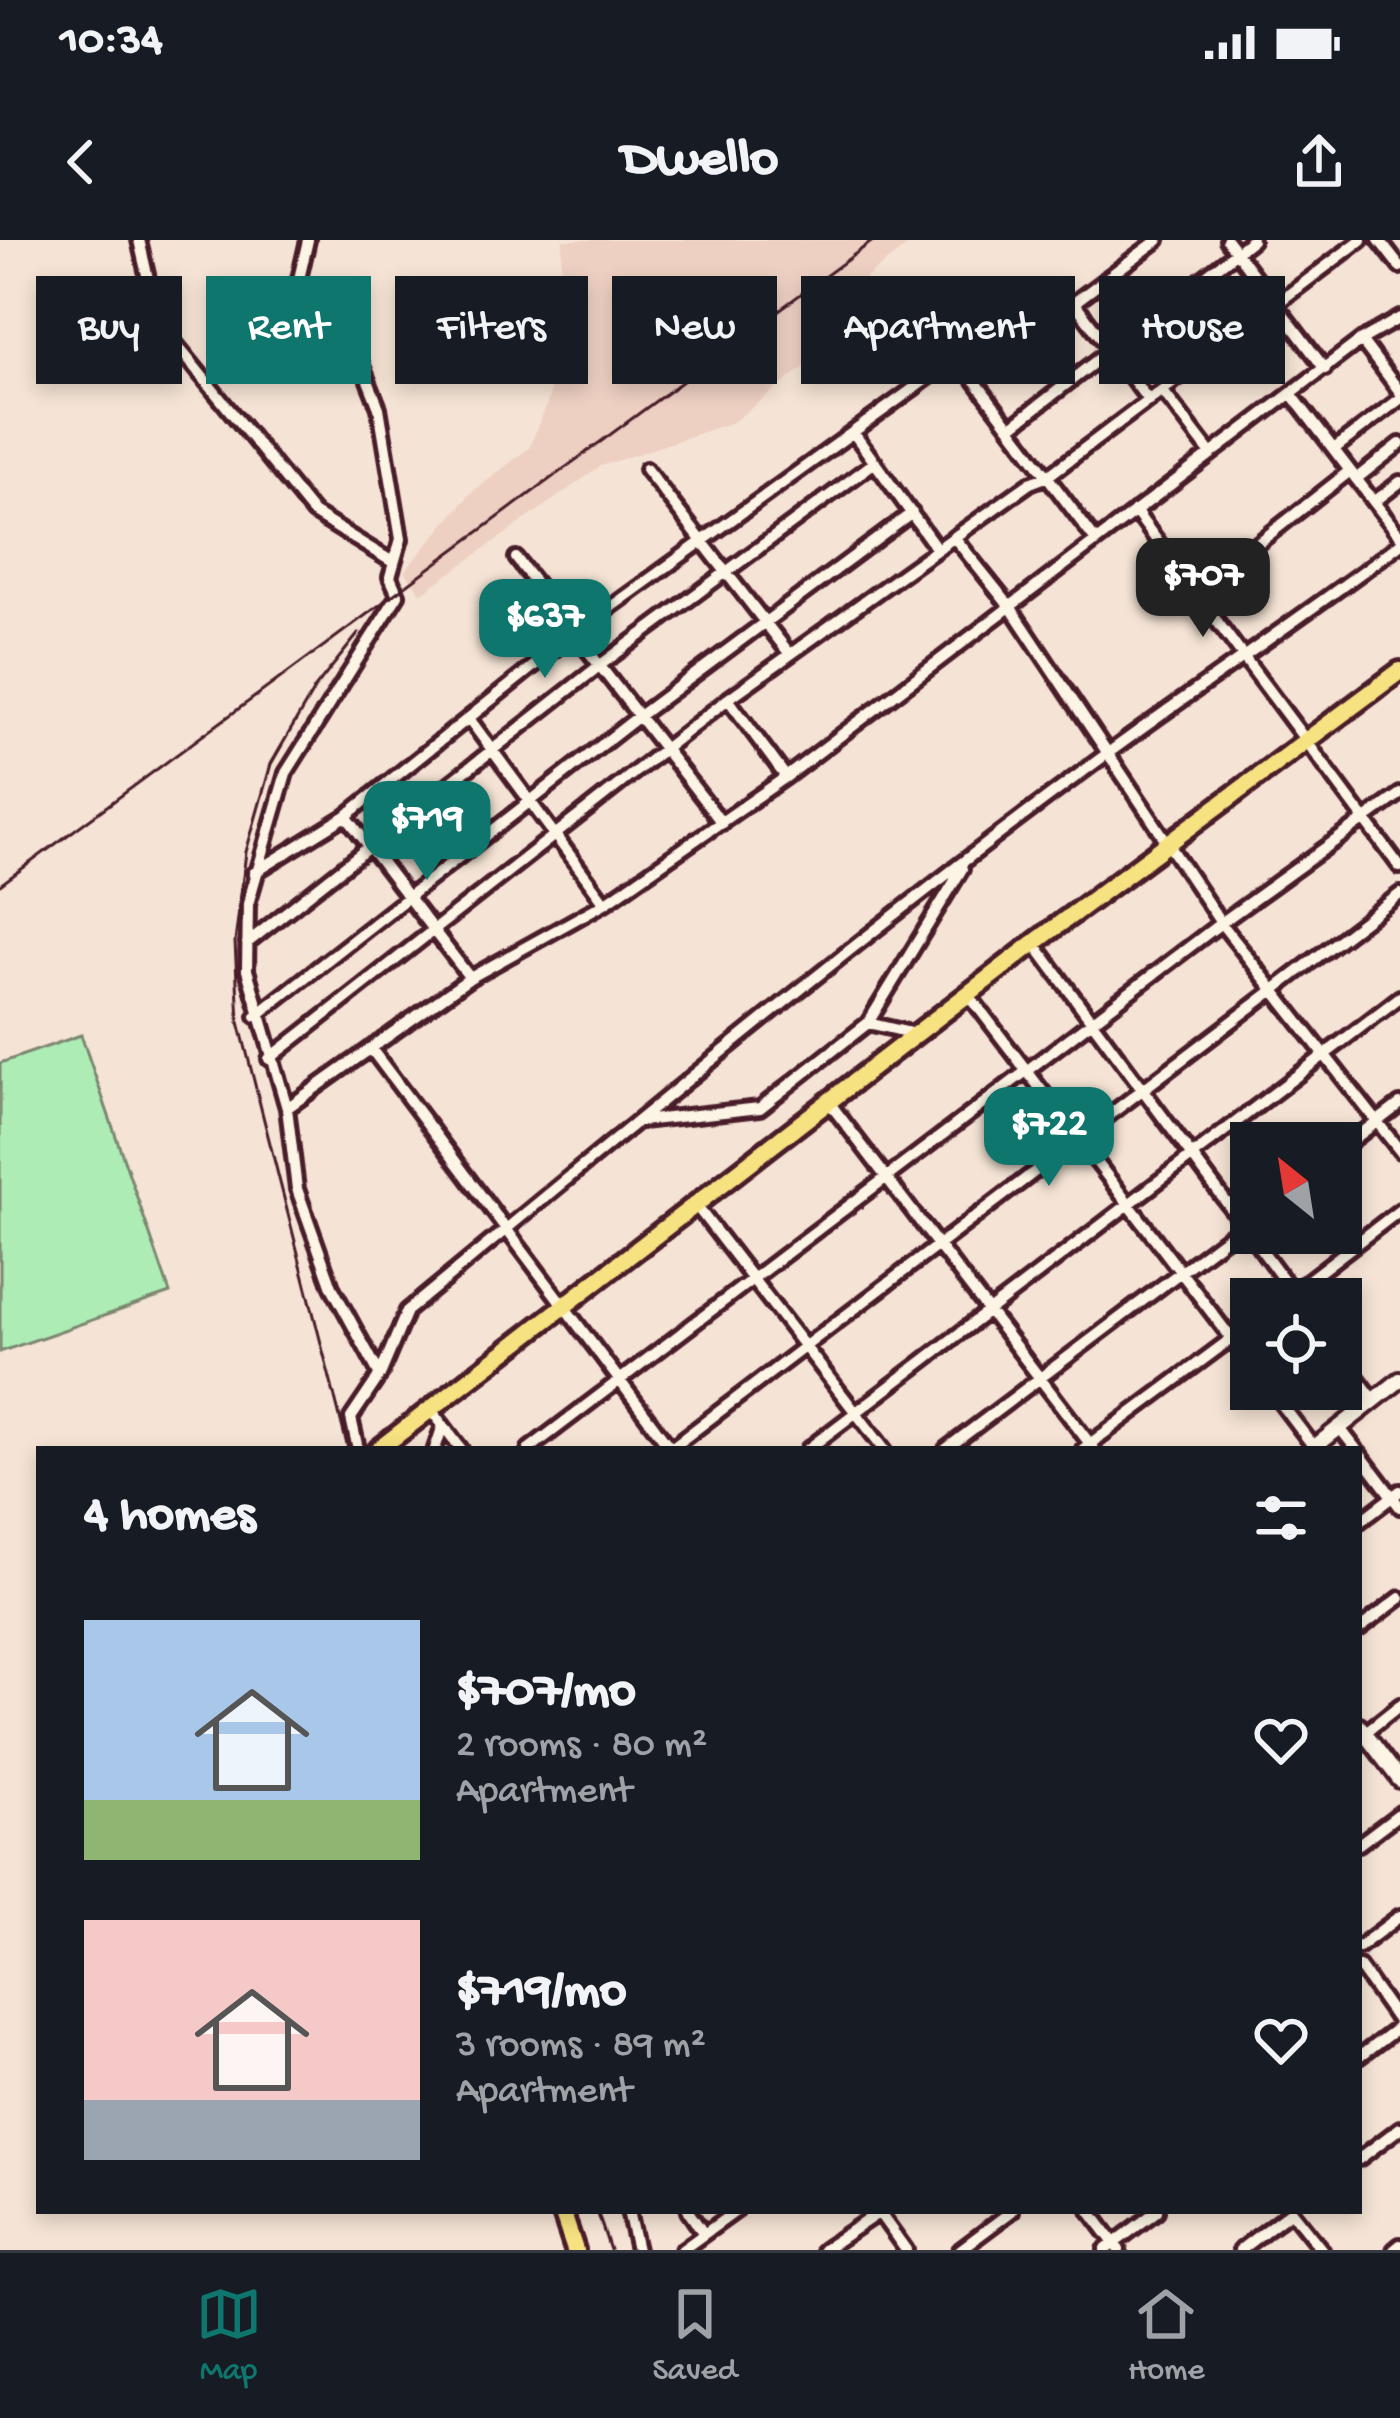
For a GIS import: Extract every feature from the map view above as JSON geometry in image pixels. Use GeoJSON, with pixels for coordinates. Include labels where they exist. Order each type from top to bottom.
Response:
{"type":"FeatureCollection","features":[{"type":"Feature","properties":{"kind":"main road"},"geometry":{"type":"LineString","coordinates":[[383,1446],[1167,842],[1400,671]]}},
{"type":"Feature","properties":{"kind":"main road"},"geometry":{"type":"LineString","coordinates":[[563,2214],[575,2250]]}},
{"type":"Feature","properties":{"kind":"street"},"geometry":{"type":"LineString","coordinates":[[139,240],[158,322],[313,513],[391,561]]}},
{"type":"Feature","properties":{"kind":"street"},"geometry":{"type":"LineString","coordinates":[[308,240],[298,279],[359,358],[379,408],[401,539],[390,577],[398,596],[286,773],[254,873],[247,943],[256,1016],[287,1108],[304,1208],[332,1286],[380,1375]]}},
{"type":"Feature","properties":{"kind":"street"},"geometry":{"type":"LineString","coordinates":[[1075,301],[1158,240]]}},
{"type":"Feature","properties":{"kind":"street"},"geometry":{"type":"LineString","coordinates":[[1227,240],[1254,276]]}},
{"type":"Feature","properties":{"kind":"street"},"geometry":{"type":"LineString","coordinates":[[1205,276],[1252,240]]}},
{"type":"Feature","properties":{"kind":"street"},"geometry":{"type":"LineString","coordinates":[[1285,296],[1361,240]]}},
{"type":"Feature","properties":{"kind":"street"},"geometry":{"type":"LineString","coordinates":[[1379,240],[1400,268]]}},
{"type":"Feature","properties":{"kind":"street"},"geometry":{"type":"LineString","coordinates":[[1075,303],[1099,335]]}},
{"type":"Feature","properties":{"kind":"street"},"geometry":{"type":"LineString","coordinates":[[1285,316],[1325,369]]}},
{"type":"Feature","properties":{"kind":"street"},"geometry":{"type":"LineString","coordinates":[[287,1108],[470,978],[604,903],[722,823],[1361,340],[1400,318]]}},
{"type":"Feature","properties":{"kind":"street"},"geometry":{"type":"LineString","coordinates":[[1334,449],[1398,388],[1361,340]]}},
{"type":"Feature","properties":{"kind":"street"},"geometry":{"type":"LineString","coordinates":[[1011,427],[1099,358]]}},
{"type":"Feature","properties":{"kind":"street"},"geometry":{"type":"LineString","coordinates":[[254,873],[346,816],[574,633],[922,384]]}},
{"type":"Feature","properties":{"kind":"street"},"geometry":{"type":"LineString","coordinates":[[978,384],[1096,541]]}},
{"type":"Feature","properties":{"kind":"street"},"geometry":{"type":"LineString","coordinates":[[1136,384],[1149,401]]}},
{"type":"Feature","properties":{"kind":"street"},"geometry":{"type":"LineString","coordinates":[[269,1059],[789,653],[1030,482],[1048,476],[1170,384]]}},
{"type":"Feature","properties":{"kind":"street"},"geometry":{"type":"LineString","coordinates":[[1162,390],[1211,454]]}},
{"type":"Feature","properties":{"kind":"street"},"geometry":{"type":"LineString","coordinates":[[357,1446],[350,1418],[380,1375],[407,1311],[967,861],[1106,754],[1247,659],[1400,540],[1292,394]]}},
{"type":"Feature","properties":{"kind":"street"},"geometry":{"type":"LineString","coordinates":[[855,434],[937,550]]}},
{"type":"Feature","properties":{"kind":"street"},"geometry":{"type":"LineString","coordinates":[[1196,592],[1400,445]]}},
{"type":"Feature","properties":{"kind":"street"},"geometry":{"type":"LineString","coordinates":[[247,943],[496,752],[599,666],[875,463]]}},
{"type":"Feature","properties":{"kind":"street"},"geometry":{"type":"LineString","coordinates":[[646,470],[789,653]]}},
{"type":"Feature","properties":{"kind":"street"},"geometry":{"type":"LineString","coordinates":[[1374,502],[1400,482]]}},
{"type":"Feature","properties":{"kind":"street"},"geometry":{"type":"LineString","coordinates":[[1135,512],[1400,867]]}},
{"type":"Feature","properties":{"kind":"street"},"geometry":{"type":"LineString","coordinates":[[256,1016],[534,803],[639,716],[912,513]]}},
{"type":"Feature","properties":{"kind":"street"},"geometry":{"type":"LineString","coordinates":[[954,537],[1011,608],[1222,922],[1400,1151]]}},
{"type":"Feature","properties":{"kind":"street"},"geometry":{"type":"LineString","coordinates":[[516,559],[722,823]]}},
{"type":"Feature","properties":{"kind":"street"},"geometry":{"type":"LineString","coordinates":[[728,699],[786,777]]}},
{"type":"Feature","properties":{"kind":"street"},"geometry":{"type":"LineString","coordinates":[[470,720],[604,903]]}},
{"type":"Feature","properties":{"kind":"street"},"geometry":{"type":"LineString","coordinates":[[533,1446],[1222,922],[1400,794]]}},
{"type":"Feature","properties":{"kind":"street"},"geometry":{"type":"LineString","coordinates":[[346,816],[470,978]]}},
{"type":"Feature","properties":{"kind":"street"},"geometry":{"type":"LineString","coordinates":[[641,1120],[760,1108],[868,1024],[967,861]]}},
{"type":"Feature","properties":{"kind":"street"},"geometry":{"type":"LineString","coordinates":[[675,1446],[1400,894]]}},
{"type":"Feature","properties":{"kind":"street"},"geometry":{"type":"LineString","coordinates":[[1034,944],[1230,1202]]}},
{"type":"Feature","properties":{"kind":"street"},"geometry":{"type":"LineString","coordinates":[[968,994],[1230,1336]]}},
{"type":"Feature","properties":{"kind":"street"},"geometry":{"type":"LineString","coordinates":[[812,1446],[1400,998]]}},
{"type":"Feature","properties":{"kind":"street"},"geometry":{"type":"LineString","coordinates":[[868,1024],[915,1034]]}},
{"type":"Feature","properties":{"kind":"street"},"geometry":{"type":"LineString","coordinates":[[372,1050],[559,1306],[669,1446]]}},
{"type":"Feature","properties":{"kind":"street"},"geometry":{"type":"LineString","coordinates":[[828,1101],[1088,1446]]}},
{"type":"Feature","properties":{"kind":"street"},"geometry":{"type":"LineString","coordinates":[[1362,1133],[1400,1104]]}},
{"type":"Feature","properties":{"kind":"street"},"geometry":{"type":"LineString","coordinates":[[694,1203],[882,1446]]}},
{"type":"Feature","properties":{"kind":"street"},"geometry":{"type":"LineString","coordinates":[[1316,1278],[1400,1210]]}},
{"type":"Feature","properties":{"kind":"street"},"geometry":{"type":"LineString","coordinates":[[950,1446],[1230,1235]]}},
{"type":"Feature","properties":{"kind":"street"},"geometry":{"type":"LineString","coordinates":[[1090,1446],[1230,1341]]}},
{"type":"Feature","properties":{"kind":"street"},"geometry":{"type":"LineString","coordinates":[[1315,1446],[1400,1380]]}},
{"type":"Feature","properties":{"kind":"street"},"geometry":{"type":"LineString","coordinates":[[1362,1384],[1374,1400]]}},
{"type":"Feature","properties":{"kind":"street"},"geometry":{"type":"LineString","coordinates":[[429,1407],[459,1446]]}},
{"type":"Feature","properties":{"kind":"street"},"geometry":{"type":"LineString","coordinates":[[1285,1410],[1312,1446]]}},
{"type":"Feature","properties":{"kind":"street"},"geometry":{"type":"LineString","coordinates":[[436,1446],[443,1425]]}},
{"type":"Feature","properties":{"kind":"street"},"geometry":{"type":"LineString","coordinates":[[1339,1427],[1353,1446]]}},
{"type":"Feature","properties":{"kind":"street"},"geometry":{"type":"LineString","coordinates":[[1362,1457],[1398,1499],[1362,1520]]}},
{"type":"Feature","properties":{"kind":"street"},"geometry":{"type":"LineString","coordinates":[[1362,1627],[1400,1598]]}},
{"type":"Feature","properties":{"kind":"street"},"geometry":{"type":"LineString","coordinates":[[1362,1731],[1400,1705]]}},
{"type":"Feature","properties":{"kind":"street"},"geometry":{"type":"LineString","coordinates":[[1362,1733],[1400,1780]]}},
{"type":"Feature","properties":{"kind":"street"},"geometry":{"type":"LineString","coordinates":[[1362,1842],[1400,1813]]}},
{"type":"Feature","properties":{"kind":"street"},"geometry":{"type":"LineString","coordinates":[[1362,1945],[1400,1916]]}},
{"type":"Feature","properties":{"kind":"street"},"geometry":{"type":"LineString","coordinates":[[1362,1970],[1400,2025],[1362,2055]]}},
{"type":"Feature","properties":{"kind":"street"},"geometry":{"type":"LineString","coordinates":[[1362,2157],[1400,2128]]}},
{"type":"Feature","properties":{"kind":"street"},"geometry":{"type":"LineString","coordinates":[[629,2214],[637,2250]]}},
{"type":"Feature","properties":{"kind":"street"},"geometry":{"type":"LineString","coordinates":[[690,2214],[704,2234]]}},
{"type":"Feature","properties":{"kind":"street"},"geometry":{"type":"LineString","coordinates":[[682,2250],[732,2214]]}},
{"type":"Feature","properties":{"kind":"street"},"geometry":{"type":"LineString","coordinates":[[823,2250],[875,2214]]}},
{"type":"Feature","properties":{"kind":"street"},"geometry":{"type":"LineString","coordinates":[[881,2214],[906,2250]]}},
{"type":"Feature","properties":{"kind":"street"},"geometry":{"type":"LineString","coordinates":[[960,2250],[1008,2214]]}},
{"type":"Feature","properties":{"kind":"street"},"geometry":{"type":"LineString","coordinates":[[1092,2214],[1112,2248],[1153,2214]]}},
{"type":"Feature","properties":{"kind":"street"},"geometry":{"type":"LineString","coordinates":[[1240,2250],[1287,2214]]}},
{"type":"Feature","properties":{"kind":"street"},"geometry":{"type":"LineString","coordinates":[[1293,2214],[1322,2250]]}},
{"type":"Feature","properties":{"kind":"shaded area"},"geometry":{"type":"Polygon","coordinates":[[[563,240],[915,240],[868,276],[801,276],[801,370],[733,422],[601,466],[421,594],[405,571],[470,494],[529,448],[550,384],[588,384],[588,276],[560,276],[563,240]]]}},
{"type":"Feature","properties":{"kind":"green space"},"geometry":{"type":"Polygon","coordinates":[[[81,1035],[170,1293],[0,1352],[0,1063],[81,1035]]]}},
{"type":"Feature","properties":{"kind":"railway"},"geometry":{"type":"LineString","coordinates":[[0,885],[874,240]]}},
{"type":"Feature","properties":{"kind":"railway"},"geometry":{"type":"LineString","coordinates":[[347,1446],[239,1022],[235,942],[246,852],[271,764],[315,688],[359,633]]}},
{"type":"Feature","properties":{"kind":"railway"},"geometry":{"type":"LineString","coordinates":[[598,2214],[610,2250]]}}]}
